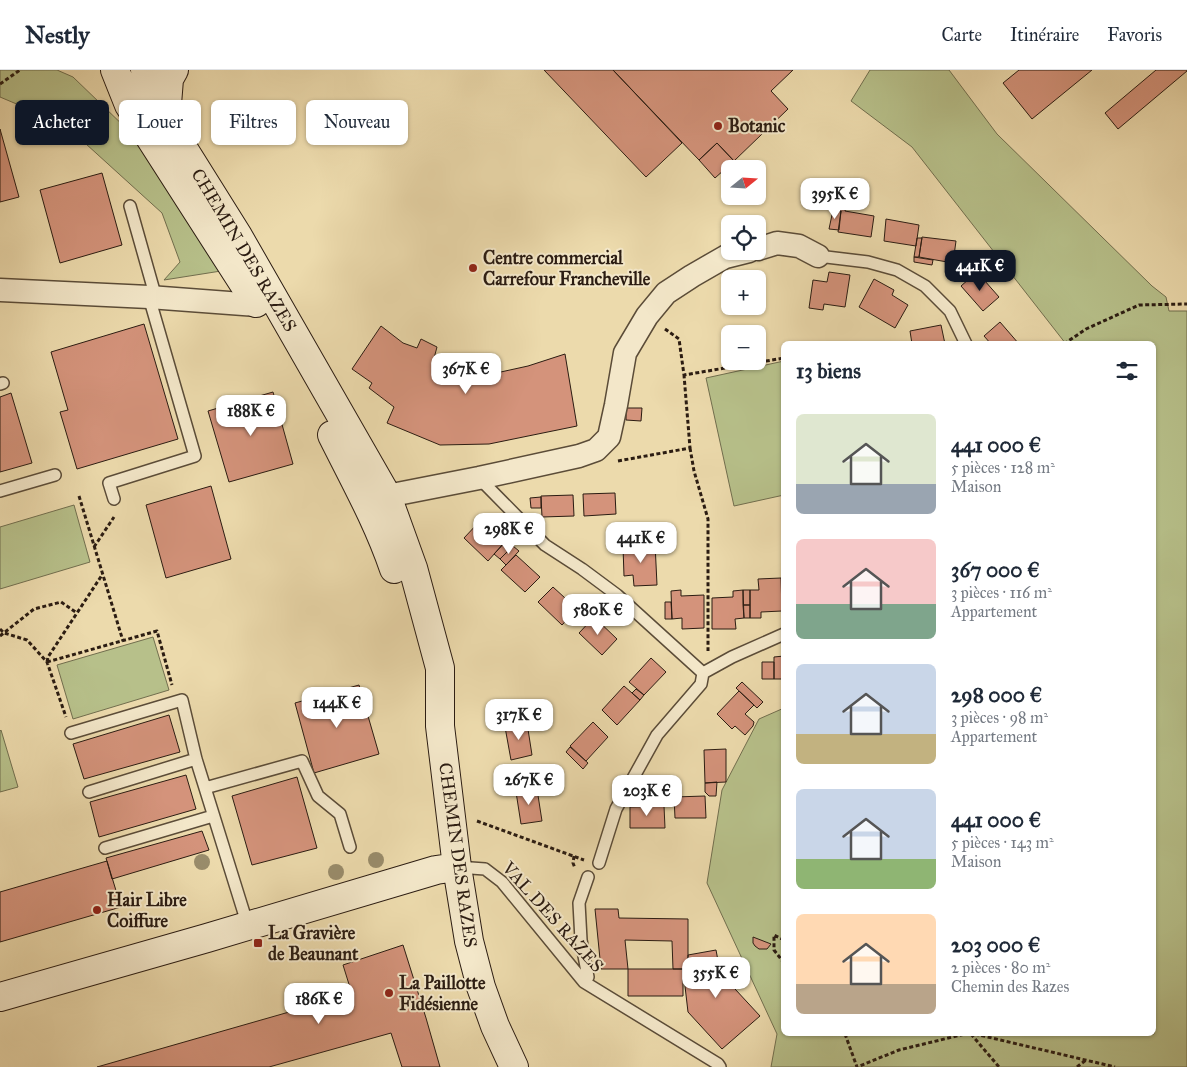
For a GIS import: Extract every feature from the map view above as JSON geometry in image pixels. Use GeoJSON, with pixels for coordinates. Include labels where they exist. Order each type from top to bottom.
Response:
{"type":"FeatureCollection","features":[{"type":"Feature","properties":{"kind":"street","name":"CHEMIN DES RAZES"},"geometry":{"type":"LineString","coordinates":[[115,70],[129,105],[258,305],[326,424],[360,489],[387,547],[410,617],[440,726]]}},
{"type":"Feature","properties":{"kind":"street","name":"CHEMIN DES RAZES"},"geometry":{"type":"LineString","coordinates":[[145,70],[157,100]]}},
{"type":"Feature","properties":{"kind":"street"},"geometry":{"type":"LineString","coordinates":[[168,100],[170,79],[174,70]]}},
{"type":"Feature","properties":{"kind":"street","name":"CHEMIN DES RAZES"},"geometry":{"type":"LineString","coordinates":[[181,145],[238,236],[387,496],[413,568],[440,668],[440,726],[467,932],[480,987],[514,1067]]}},
{"type":"Feature","properties":{"kind":"street"},"geometry":{"type":"LineString","coordinates":[[766,246],[777,243],[799,246],[818,256]]}},
{"type":"Feature","properties":{"kind":"street"},"geometry":{"type":"LineString","coordinates":[[387,496],[579,456],[596,450],[609,437],[624,353],[647,316],[666,293],[721,258]]}},
{"type":"Feature","properties":{"kind":"street"},"geometry":{"type":"LineString","coordinates":[[0,290],[152,297],[258,305]]}},
{"type":"Feature","properties":{"kind":"street","name":"CHEMIN DES RAZES"},"geometry":{"type":"LineString","coordinates":[[258,305],[317,375]]}},
{"type":"Feature","properties":{"kind":"street","name":"CHEMIN DES RAZES"},"geometry":{"type":"LineString","coordinates":[[326,424],[387,496]]}},
{"type":"Feature","properties":{"kind":"street"},"geometry":{"type":"LineString","coordinates":[[0,996],[248,926],[436,870],[457,867]]}},
{"type":"Feature","properties":{"kind":"lane"},"geometry":{"type":"LineString","coordinates":[[114,499],[109,483],[194,456],[130,206]]}},
{"type":"Feature","properties":{"kind":"lane"},"geometry":{"type":"LineString","coordinates":[[818,256],[868,262],[897,270],[925,286],[950,311],[965,341]]}},
{"type":"Feature","properties":{"kind":"lane"},"geometry":{"type":"LineString","coordinates":[[0,491],[56,475]]}},
{"type":"Feature","properties":{"kind":"lane"},"geometry":{"type":"LineString","coordinates":[[478,478],[545,545],[617,595],[703,673]]}},
{"type":"Feature","properties":{"kind":"lane"},"geometry":{"type":"LineString","coordinates":[[703,673],[732,657],[781,635]]}},
{"type":"Feature","properties":{"kind":"lane"},"geometry":{"type":"LineString","coordinates":[[599,863],[620,801],[657,735],[701,684],[703,673]]}},
{"type":"Feature","properties":{"kind":"lane"},"geometry":{"type":"LineString","coordinates":[[71,733],[182,700],[196,759],[248,926]]}},
{"type":"Feature","properties":{"kind":"lane"},"geometry":{"type":"LineString","coordinates":[[89,792],[196,759]]}},
{"type":"Feature","properties":{"kind":"lane"},"geometry":{"type":"LineString","coordinates":[[205,788],[302,761],[318,796],[340,814],[350,847]]}},
{"type":"Feature","properties":{"kind":"lane"},"geometry":{"type":"LineString","coordinates":[[105,848],[213,816]]}},
{"type":"Feature","properties":{"kind":"lane","name":"VAL DES RAZES"},"geometry":{"type":"LineString","coordinates":[[457,867],[485,869],[502,882],[584,982],[720,1067]]}},
{"type":"Feature","properties":{"kind":"lane"},"geometry":{"type":"LineString","coordinates":[[584,982],[588,977],[581,940],[579,903],[588,877]]}},
{"type":"Feature","properties":{"kind":"path"},"geometry":{"type":"LineString","coordinates":[[0,84],[20,70]]}},
{"type":"Feature","properties":{"kind":"path"},"geometry":{"type":"LineString","coordinates":[[1068,341],[1086,329],[1139,305],[1187,304]]}},
{"type":"Feature","properties":{"kind":"path"},"geometry":{"type":"LineString","coordinates":[[647,316],[679,339],[690,448],[694,471],[708,519],[708,655],[703,673]]}},
{"type":"Feature","properties":{"kind":"path"},"geometry":{"type":"LineString","coordinates":[[684,375],[781,359]]}},
{"type":"Feature","properties":{"kind":"path"},"geometry":{"type":"LineString","coordinates":[[596,450],[610,463],[690,448]]}},
{"type":"Feature","properties":{"kind":"path"},"geometry":{"type":"LineString","coordinates":[[79,496],[123,641]]}},
{"type":"Feature","properties":{"kind":"path"},"geometry":{"type":"LineString","coordinates":[[94,547],[117,512],[114,499]]}},
{"type":"Feature","properties":{"kind":"path"},"geometry":{"type":"LineString","coordinates":[[47,662],[48,657],[102,575]]}},
{"type":"Feature","properties":{"kind":"path"},"geometry":{"type":"LineString","coordinates":[[1,633],[34,609],[61,602],[77,613]]}},
{"type":"Feature","properties":{"kind":"path"},"geometry":{"type":"LineString","coordinates":[[47,662],[156,632],[173,688]]}},
{"type":"Feature","properties":{"kind":"path"},"geometry":{"type":"LineString","coordinates":[[1,633],[27,640],[47,662],[71,733]]}},
{"type":"Feature","properties":{"kind":"path"},"geometry":{"type":"LineString","coordinates":[[452,822],[475,821],[587,860]]}},
{"type":"Feature","properties":{"kind":"path"},"geometry":{"type":"LineString","coordinates":[[781,938],[774,935],[774,950],[781,959]]}},
{"type":"Feature","properties":{"kind":"path"},"geometry":{"type":"LineString","coordinates":[[846,1036],[857,1067],[899,1050],[957,1036]]}},
{"type":"Feature","properties":{"kind":"path"},"geometry":{"type":"LineString","coordinates":[[973,1036],[999,1067]]}},
{"type":"Feature","properties":{"kind":"path"},"geometry":{"type":"LineString","coordinates":[[984,1036],[1115,1067]]}},
{"type":"Feature","properties":{"kind":"path"},"geometry":{"type":"LineString","coordinates":[[1077,1067],[1086,1060]]}},
{"type":"Feature","properties":{"kind":"green space"},"geometry":{"type":"Polygon","coordinates":[[[0,70],[57,70],[73,77],[97,100],[15,100],[15,103],[0,97],[0,70]]]}},
{"type":"Feature","properties":{"kind":"green space"},"geometry":{"type":"Polygon","coordinates":[[[870,70],[949,70],[997,134],[1152,286],[1166,297],[1169,311],[1187,311],[1187,1067],[771,1067],[777,1034],[707,883],[722,790],[759,719],[781,709],[781,1036],[1156,1036],[1156,341],[1064,341],[912,147],[851,101],[870,70]]]}},
{"type":"Feature","properties":{"kind":"green space"},"geometry":{"type":"Polygon","coordinates":[[[109,112],[119,121],[119,145],[138,145],[221,271],[164,280],[180,262],[162,213],[87,145],[109,145],[109,112]]]}},
{"type":"Feature","properties":{"kind":"green space"},"geometry":{"type":"Polygon","coordinates":[[[781,362],[781,496],[734,506],[706,378],[743,370],[766,370],[766,365],[781,362]]]}},
{"type":"Feature","properties":{"kind":"green space"},"geometry":{"type":"Polygon","coordinates":[[[74,505],[90,562],[0,589],[0,527],[74,505]]]}},
{"type":"Feature","properties":{"kind":"green space"},"geometry":{"type":"Polygon","coordinates":[[[153,637],[169,690],[73,719],[57,665],[153,637]]]}},
{"type":"Feature","properties":{"kind":"green space"},"geometry":{"type":"Polygon","coordinates":[[[0,731],[18,787],[0,792],[0,731]]]}},
{"type":"Feature","properties":{"kind":"building"},"geometry":{"type":"Polygon","coordinates":[[[544,70],[613,70],[682,143],[646,177],[544,70]]]}},
{"type":"Feature","properties":{"kind":"building","name":"Botanic"},"geometry":{"type":"Polygon","coordinates":[[[613,70],[793,70],[771,91],[788,109],[735,160],[717,143],[699,160],[613,70]]]}},
{"type":"Feature","properties":{"kind":"building"},"geometry":{"type":"Polygon","coordinates":[[[1019,70],[1092,70],[1032,119],[1003,83],[1019,70]]]}},
{"type":"Feature","properties":{"kind":"building"},"geometry":{"type":"Polygon","coordinates":[[[1156,70],[1187,71],[1118,129],[1105,113],[1156,70]]]}},
{"type":"Feature","properties":{"kind":"building"},"geometry":{"type":"Polygon","coordinates":[[[0,129],[19,197],[0,202],[0,129]]]}},
{"type":"Feature","properties":{"kind":"building"},"geometry":{"type":"Polygon","coordinates":[[[717,143],[733,160],[721,160],[721,173],[715,178],[699,160],[717,143]]]}},
{"type":"Feature","properties":{"kind":"building"},"geometry":{"type":"Polygon","coordinates":[[[102,173],[122,245],[60,263],[40,190],[102,173]]]}},
{"type":"Feature","properties":{"kind":"building"},"geometry":{"type":"Polygon","coordinates":[[[841,200],[847,201],[845,211],[874,216],[871,237],[838,232],[841,211],[833,210],[834,203],[841,200]]]}},
{"type":"Feature","properties":{"kind":"building"},"geometry":{"type":"Polygon","coordinates":[[[833,210],[841,211],[839,230],[829,229],[833,210]]]}},
{"type":"Feature","properties":{"kind":"building"},"geometry":{"type":"Polygon","coordinates":[[[886,219],[919,225],[916,246],[884,241],[886,219]]]}},
{"type":"Feature","properties":{"kind":"building"},"geometry":{"type":"Polygon","coordinates":[[[922,237],[956,241],[953,263],[919,257],[922,237]]]}},
{"type":"Feature","properties":{"kind":"building"},"geometry":{"type":"Polygon","coordinates":[[[917,238],[922,238],[919,257],[914,257],[917,238]]]}},
{"type":"Feature","properties":{"kind":"building"},"geometry":{"type":"Polygon","coordinates":[[[914,257],[933,260],[932,265],[914,262],[914,257]]]}},
{"type":"Feature","properties":{"kind":"building"},"geometry":{"type":"Polygon","coordinates":[[[829,272],[850,275],[845,307],[824,304],[823,310],[809,308],[813,280],[827,282],[829,272]]]}},
{"type":"Feature","properties":{"kind":"building"},"geometry":{"type":"Polygon","coordinates":[[[977,272],[999,297],[983,311],[961,286],[977,272]]]}},
{"type":"Feature","properties":{"kind":"building"},"geometry":{"type":"Polygon","coordinates":[[[874,279],[894,290],[892,295],[908,305],[895,328],[859,307],[874,279]]]}},
{"type":"Feature","properties":{"kind":"building"},"geometry":{"type":"Polygon","coordinates":[[[1000,322],[1016,341],[988,341],[984,336],[1000,322]]]}},
{"type":"Feature","properties":{"kind":"building"},"geometry":{"type":"Polygon","coordinates":[[[144,324],[178,439],[77,469],[60,412],[68,410],[51,352],[144,324]]]}},
{"type":"Feature","properties":{"kind":"building"},"geometry":{"type":"Polygon","coordinates":[[[941,325],[944,341],[912,341],[910,331],[941,325]]]}},
{"type":"Feature","properties":{"kind":"building"},"geometry":{"type":"Polygon","coordinates":[[[381,326],[403,343],[417,348],[421,339],[437,347],[433,362],[467,373],[469,379],[528,366],[565,354],[577,426],[489,444],[440,445],[387,423],[394,407],[369,388],[372,383],[352,369],[381,326]]]}},
{"type":"Feature","properties":{"kind":"building"},"geometry":{"type":"Polygon","coordinates":[[[273,392],[293,464],[229,482],[208,411],[273,392]]]}},
{"type":"Feature","properties":{"kind":"building"},"geometry":{"type":"Polygon","coordinates":[[[11,393],[32,463],[0,472],[0,397],[11,393]]]}},
{"type":"Feature","properties":{"kind":"building"},"geometry":{"type":"Polygon","coordinates":[[[626,408],[642,408],[641,421],[626,420],[626,408]]]}},
{"type":"Feature","properties":{"kind":"building"},"geometry":{"type":"Polygon","coordinates":[[[211,486],[231,559],[166,578],[146,505],[211,486]]]}},
{"type":"Feature","properties":{"kind":"building"},"geometry":{"type":"Polygon","coordinates":[[[615,493],[616,514],[584,516],[583,494],[615,493]]]}},
{"type":"Feature","properties":{"kind":"building"},"geometry":{"type":"Polygon","coordinates":[[[573,495],[574,516],[542,517],[541,496],[573,495]]]}},
{"type":"Feature","properties":{"kind":"building"},"geometry":{"type":"Polygon","coordinates":[[[541,497],[541,508],[531,508],[530,498],[541,497]]]}},
{"type":"Feature","properties":{"kind":"building"},"geometry":{"type":"Polygon","coordinates":[[[479,522],[503,544],[488,561],[464,538],[479,522]]]}},
{"type":"Feature","properties":{"kind":"building"},"geometry":{"type":"Polygon","coordinates":[[[507,540],[513,546],[500,559],[494,554],[507,540]]]}},
{"type":"Feature","properties":{"kind":"building"},"geometry":{"type":"Polygon","coordinates":[[[655,543],[657,585],[634,586],[633,575],[624,576],[623,547],[633,547],[633,544],[655,543]]]}},
{"type":"Feature","properties":{"kind":"building"},"geometry":{"type":"Polygon","coordinates":[[[513,546],[519,551],[506,565],[500,559],[513,546]]]}},
{"type":"Feature","properties":{"kind":"building"},"geometry":{"type":"Polygon","coordinates":[[[516,555],[540,577],[525,592],[501,570],[516,555]]]}},
{"type":"Feature","properties":{"kind":"building"},"geometry":{"type":"Polygon","coordinates":[[[781,578],[781,611],[761,612],[761,618],[750,618],[750,590],[759,590],[758,579],[781,578]]]}},
{"type":"Feature","properties":{"kind":"building"},"geometry":{"type":"Polygon","coordinates":[[[553,587],[577,609],[562,625],[538,602],[553,587]]]}},
{"type":"Feature","properties":{"kind":"building"},"geometry":{"type":"Polygon","coordinates":[[[681,590],[681,596],[704,595],[704,628],[682,629],[682,618],[672,619],[671,591],[681,590]]]}},
{"type":"Feature","properties":{"kind":"building"},"geometry":{"type":"Polygon","coordinates":[[[743,590],[750,590],[750,605],[743,605],[743,590]]]}},
{"type":"Feature","properties":{"kind":"building"},"geometry":{"type":"Polygon","coordinates":[[[743,590],[744,618],[735,619],[736,629],[712,629],[712,598],[733,597],[733,591],[743,590]]]}},
{"type":"Feature","properties":{"kind":"building"},"geometry":{"type":"Polygon","coordinates":[[[665,602],[671,602],[672,619],[665,619],[665,602]]]}},
{"type":"Feature","properties":{"kind":"building"},"geometry":{"type":"Polygon","coordinates":[[[581,604],[587,610],[579,619],[573,613],[581,604]]]}},
{"type":"Feature","properties":{"kind":"building"},"geometry":{"type":"Polygon","coordinates":[[[743,605],[750,605],[750,618],[744,618],[743,605]]]}},
{"type":"Feature","properties":{"kind":"building"},"geometry":{"type":"Polygon","coordinates":[[[587,610],[594,617],[586,625],[579,619],[587,610]]]}},
{"type":"Feature","properties":{"kind":"building"},"geometry":{"type":"Polygon","coordinates":[[[594,617],[617,639],[602,655],[579,633],[594,617]]]}},
{"type":"Feature","properties":{"kind":"building"},"geometry":{"type":"Polygon","coordinates":[[[781,656],[781,679],[774,679],[774,657],[781,656]]]}},
{"type":"Feature","properties":{"kind":"building"},"geometry":{"type":"Polygon","coordinates":[[[651,658],[666,672],[644,695],[629,682],[651,658]]]}},
{"type":"Feature","properties":{"kind":"building"},"geometry":{"type":"Polygon","coordinates":[[[762,662],[774,662],[774,679],[762,679],[762,662]]]}},
{"type":"Feature","properties":{"kind":"building"},"geometry":{"type":"Polygon","coordinates":[[[742,682],[763,702],[757,708],[736,688],[742,682]]]}},
{"type":"Feature","properties":{"kind":"building"},"geometry":{"type":"Polygon","coordinates":[[[359,685],[379,754],[314,773],[295,703],[359,685]]]}},
{"type":"Feature","properties":{"kind":"building"},"geometry":{"type":"Polygon","coordinates":[[[624,686],[640,700],[617,725],[602,710],[624,686]]]}},
{"type":"Feature","properties":{"kind":"building"},"geometry":{"type":"Polygon","coordinates":[[[636,689],[644,695],[640,700],[632,693],[636,689]]]}},
{"type":"Feature","properties":{"kind":"building"},"geometry":{"type":"Polygon","coordinates":[[[739,691],[754,705],[745,714],[754,722],[745,735],[735,726],[732,729],[717,714],[739,691]]]}},
{"type":"Feature","properties":{"kind":"building"},"geometry":{"type":"Polygon","coordinates":[[[169,715],[180,752],[84,779],[73,744],[169,715]]]}},
{"type":"Feature","properties":{"kind":"building"},"geometry":{"type":"Polygon","coordinates":[[[593,722],[608,737],[586,761],[570,746],[593,722]]]}},
{"type":"Feature","properties":{"kind":"building"},"geometry":{"type":"Polygon","coordinates":[[[527,723],[532,755],[511,760],[505,727],[527,723]]]}},
{"type":"Feature","properties":{"kind":"building"},"geometry":{"type":"Polygon","coordinates":[[[570,747],[588,763],[583,769],[566,752],[570,747]]]}},
{"type":"Feature","properties":{"kind":"building"},"geometry":{"type":"Polygon","coordinates":[[[726,749],[726,782],[705,783],[704,750],[726,749]]]}},
{"type":"Feature","properties":{"kind":"building"},"geometry":{"type":"Polygon","coordinates":[[[186,775],[196,809],[99,837],[90,802],[186,775]]]}},
{"type":"Feature","properties":{"kind":"building"},"geometry":{"type":"Polygon","coordinates":[[[297,777],[317,848],[252,865],[232,796],[297,777]]]}},
{"type":"Feature","properties":{"kind":"building"},"geometry":{"type":"Polygon","coordinates":[[[717,782],[716,796],[709,796],[705,792],[705,783],[717,782]]]}},
{"type":"Feature","properties":{"kind":"building"},"geometry":{"type":"Polygon","coordinates":[[[537,789],[542,821],[521,824],[516,792],[537,789]]]}},
{"type":"Feature","properties":{"kind":"building"},"geometry":{"type":"Polygon","coordinates":[[[705,796],[706,818],[675,818],[674,797],[705,796]]]}},
{"type":"Feature","properties":{"kind":"building"},"geometry":{"type":"Polygon","coordinates":[[[664,806],[665,828],[630,828],[630,807],[664,806]]]}},
{"type":"Feature","properties":{"kind":"building"},"geometry":{"type":"Polygon","coordinates":[[[202,831],[209,850],[112,879],[106,858],[202,831]]]}},
{"type":"Feature","properties":{"kind":"building"},"geometry":{"type":"Polygon","coordinates":[[[107,861],[121,907],[0,942],[0,892],[107,861]]]}},
{"type":"Feature","properties":{"kind":"building"},"geometry":{"type":"Polygon","coordinates":[[[595,909],[618,909],[619,918],[688,919],[688,969],[673,969],[672,941],[625,940],[628,969],[601,969],[595,909]]]}},
{"type":"Feature","properties":{"kind":"building"},"geometry":{"type":"Polygon","coordinates":[[[753,937],[771,944],[767,949],[759,949],[753,943],[753,937]]]}},
{"type":"Feature","properties":{"kind":"building"},"geometry":{"type":"Polygon","coordinates":[[[403,945],[440,1067],[402,1067],[391,1033],[269,1067],[97,1067],[352,994],[343,965],[403,945]]]}},
{"type":"Feature","properties":{"kind":"building"},"geometry":{"type":"Polygon","coordinates":[[[716,950],[719,966],[731,964],[735,989],[760,1016],[722,1049],[688,1012],[683,969],[688,969],[688,955],[716,950]]]}},
{"type":"Feature","properties":{"kind":"building"},"geometry":{"type":"Polygon","coordinates":[[[628,969],[683,969],[683,996],[628,996],[628,969]]]}},
{"type":"Feature","properties":{"kind":"place","name":"Botanic"},"geometry":{"type":"Point","coordinates":[718,126]}},
{"type":"Feature","properties":{"kind":"place","name":"Centre commercial Carrefour Francheville"},"geometry":{"type":"Point","coordinates":[473,268]}},
{"type":"Feature","properties":{"kind":"place","name":"Hair Libre Coiffure"},"geometry":{"type":"Point","coordinates":[97,910]}},
{"type":"Feature","properties":{"kind":"place","name":"La Gravière de Beaunant"},"geometry":{"type":"Point","coordinates":[258,943]}},
{"type":"Feature","properties":{"kind":"place","name":"La Paillotte Fidésienne"},"geometry":{"type":"Point","coordinates":[389,993]}}]}
